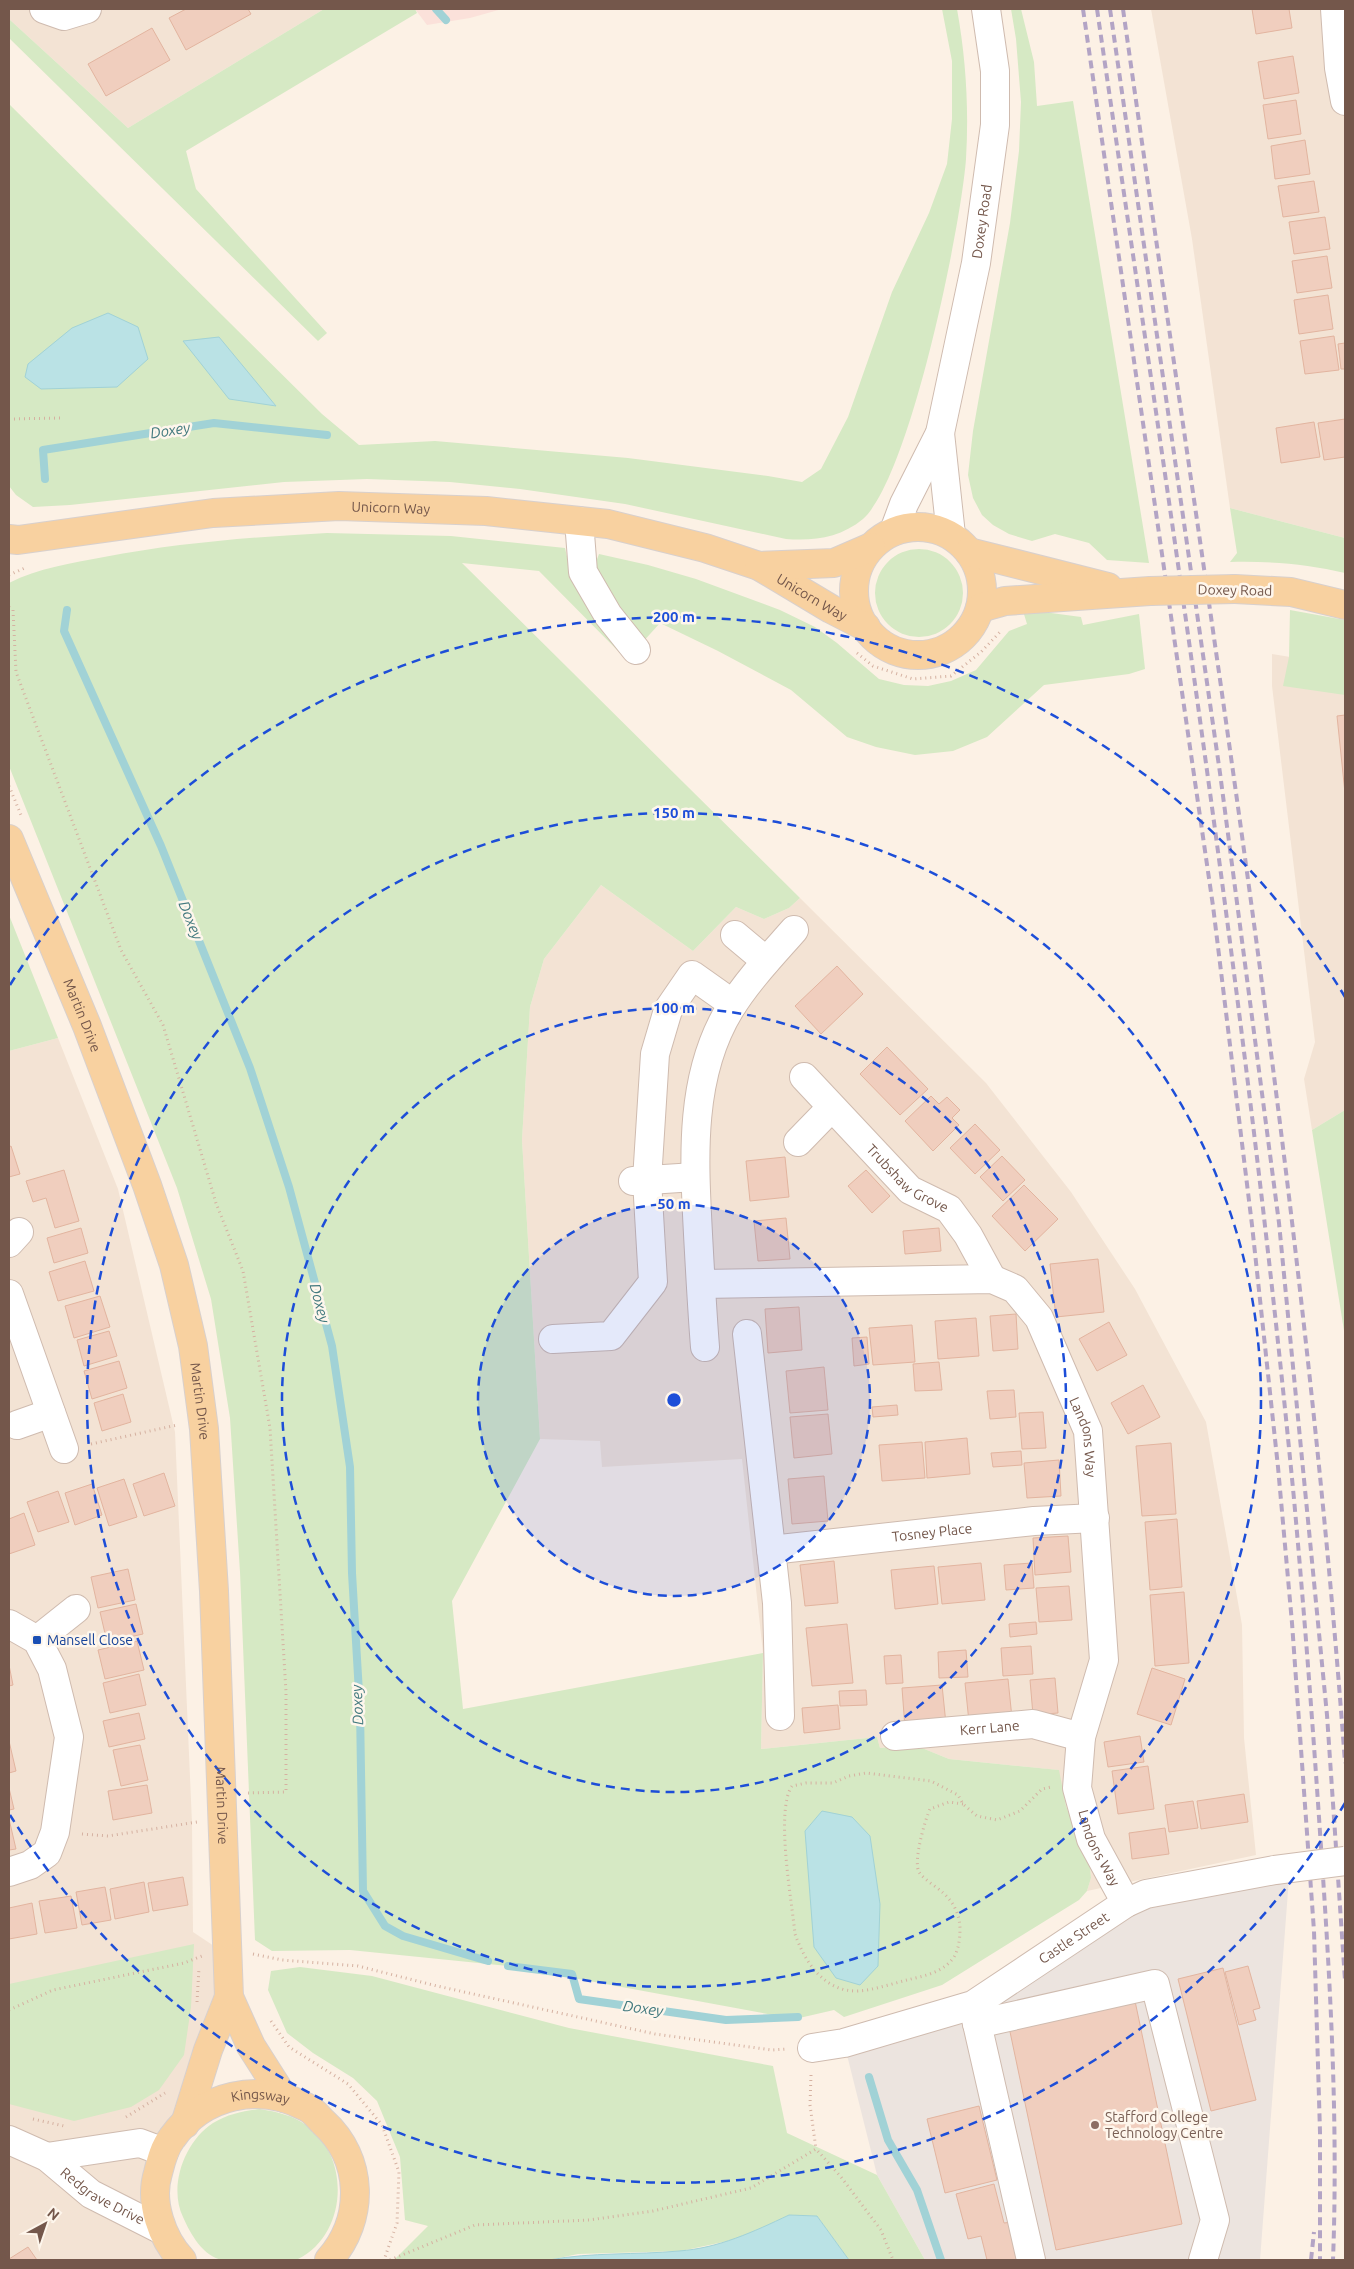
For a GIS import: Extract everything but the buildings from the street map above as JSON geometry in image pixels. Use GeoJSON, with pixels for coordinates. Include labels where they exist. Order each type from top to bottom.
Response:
{"type":"FeatureCollection","features":[{"type":"Feature","properties":{"kind":"main road","name":"Unicorn Way"},"geometry":{"type":"LineString","coordinates":[[12,542],[213,513],[339,506],[486,511],[608,524],[705,548],[758,566],[831,609],[858,637]]}},
{"type":"Feature","properties":{"kind":"main road"},"geometry":{"type":"LineString","coordinates":[[913,527],[932,528],[960,544],[977,564],[981,578],[980,608],[971,627],[958,642],[939,651],[919,655],[898,652],[880,642],[858,637],[854,586],[860,564],[871,547],[894,531],[913,527]]}},
{"type":"Feature","properties":{"kind":"main road","name":"Doxey Road"},"geometry":{"type":"LineString","coordinates":[[960,544],[1071,576],[1137,591]]}},
{"type":"Feature","properties":{"kind":"main road","name":"Unicorn Way"},"geometry":{"type":"LineString","coordinates":[[758,566],[834,563],[871,547]]}},
{"type":"Feature","properties":{"kind":"main road","name":"Doxey Road"},"geometry":{"type":"LineString","coordinates":[[980,608],[1005,600],[1137,591],[1236,589],[1291,592],[1345,605]]}},
{"type":"Feature","properties":{"kind":"main road","name":"Martin Drive"},"geometry":{"type":"LineString","coordinates":[[9,839],[87,1026],[147,1185],[174,1264],[193,1346],[204,1429],[214,1591],[229,1998],[251,2046],[284,2098]]}},
{"type":"Feature","properties":{"kind":"main road","name":"Martin Drive"},"geometry":{"type":"LineString","coordinates":[[185,2124],[208,2050],[229,1998]]}},
{"type":"Feature","properties":{"kind":"main road","name":"Kingsway"},"geometry":{"type":"LineString","coordinates":[[178,2258],[162,2230],[156,2203],[156,2178],[164,2152],[172,2137],[204,2107],[243,2094],[274,2094],[308,2107],[336,2133],[351,2162],[356,2188],[353,2219],[339,2249],[329,2260]]}},
{"type":"Feature","properties":{"kind":"street"},"geometry":{"type":"LineString","coordinates":[[44,9],[64,16],[87,9]]}},
{"type":"Feature","properties":{"kind":"street","name":"Doxey Road"},"geometry":{"type":"LineString","coordinates":[[894,531],[904,504],[940,433],[976,263],[995,125],[995,71],[986,9]]}},
{"type":"Feature","properties":{"kind":"street"},"geometry":{"type":"LineString","coordinates":[[1335,9],[1345,101]]}},
{"type":"Feature","properties":{"kind":"street","name":"Doxey Road"},"geometry":{"type":"LineString","coordinates":[[940,433],[960,544]]}},
{"type":"Feature","properties":{"kind":"street"},"geometry":{"type":"LineString","coordinates":[[579,521],[583,572],[608,615],[636,650]]}},
{"type":"Feature","properties":{"kind":"street"},"geometry":{"type":"LineString","coordinates":[[704,1347],[695,1177],[698,1102],[710,1051],[733,1004],[748,982],[794,930]]}},
{"type":"Feature","properties":{"kind":"street"},"geometry":{"type":"LineString","coordinates":[[736,935],[766,961]]}},
{"type":"Feature","properties":{"kind":"street"},"geometry":{"type":"LineString","coordinates":[[553,1339],[611,1336],[653,1282],[640,1181],[655,1054],[668,1010],[692,975],[733,1004]]}},
{"type":"Feature","properties":{"kind":"street","name":"Trubshaw Grove"},"geometry":{"type":"LineString","coordinates":[[804,1077],[831,1108],[910,1190],[949,1209],[968,1236],[992,1279]]}},
{"type":"Feature","properties":{"kind":"street"},"geometry":{"type":"LineString","coordinates":[[798,1142],[831,1108]]}},
{"type":"Feature","properties":{"kind":"street"},"geometry":{"type":"LineString","coordinates":[[640,1181],[695,1177]]}},
{"type":"Feature","properties":{"kind":"street","name":"Landons Way"},"geometry":{"type":"LineString","coordinates":[[701,1284],[992,1279],[1015,1289],[1039,1318],[1088,1430],[1096,1518],[1104,1660],[1081,1737],[1076,1788],[1091,1839],[1126,1903]]}},
{"type":"Feature","properties":{"kind":"street"},"geometry":{"type":"LineString","coordinates":[[9,1294],[64,1450]]}},
{"type":"Feature","properties":{"kind":"street"},"geometry":{"type":"LineString","coordinates":[[747,1334],[777,1603],[780,1716]]}},
{"type":"Feature","properties":{"kind":"street"},"geometry":{"type":"LineString","coordinates":[[17,1425],[51,1413]]}},
{"type":"Feature","properties":{"kind":"street","name":"Tosney Place"},"geometry":{"type":"LineString","coordinates":[[771,1550],[1034,1521],[1096,1518]]}},
{"type":"Feature","properties":{"kind":"street"},"geometry":{"type":"LineString","coordinates":[[37,1640],[76,1609]]}},
{"type":"Feature","properties":{"kind":"street"},"geometry":{"type":"LineString","coordinates":[[9,1624],[37,1640],[52,1669],[69,1736],[55,1832],[47,1853],[30,1865],[9,1872]]}},
{"type":"Feature","properties":{"kind":"street","name":"Kerr Lane"},"geometry":{"type":"LineString","coordinates":[[895,1736],[1033,1724],[1081,1737]]}},
{"type":"Feature","properties":{"kind":"street","name":"Castle Street"},"geometry":{"type":"LineString","coordinates":[[812,2048],[844,2043],[975,2014],[1126,1903],[1146,1894],[1275,1870],[1345,1861]]}},
{"type":"Feature","properties":{"kind":"street"},"geometry":{"type":"LineString","coordinates":[[1031,2260],[975,2014],[1155,1984],[1215,2220],[1203,2260]]}},
{"type":"Feature","properties":{"kind":"street","name":"Redgrave Drive"},"geometry":{"type":"LineString","coordinates":[[9,2140],[46,2157],[91,2194],[162,2230]]}},
{"type":"Feature","properties":{"kind":"street","name":"Redgrave Drive"},"geometry":{"type":"LineString","coordinates":[[46,2157],[140,2143],[164,2152]]}},
{"type":"Feature","properties":{"kind":"path"},"geometry":{"type":"LineString","coordinates":[[9,419],[61,418]]}},
{"type":"Feature","properties":{"kind":"path"},"geometry":{"type":"LineString","coordinates":[[9,575],[32,565]]}},
{"type":"Feature","properties":{"kind":"path"},"geometry":{"type":"LineString","coordinates":[[9,607],[13,610],[16,672],[121,950],[163,1026],[216,1203],[243,1272],[270,1428],[283,1617],[286,1692],[286,1792],[241,1794]]}},
{"type":"Feature","properties":{"kind":"path"},"geometry":{"type":"LineString","coordinates":[[858,637],[873,666],[913,679],[950,676],[981,652],[1004,628]]}},
{"type":"Feature","properties":{"kind":"path"},"geometry":{"type":"LineString","coordinates":[[64,1450],[180,1423]]}},
{"type":"Feature","properties":{"kind":"path"},"geometry":{"type":"LineString","coordinates":[[963,1804],[949,1802],[930,1809],[925,1820],[917,1862],[918,1871],[923,1877],[945,1895],[956,1908],[959,1918],[960,1936],[953,1958],[934,1973],[858,1991],[835,1986],[815,1972],[799,1946],[795,1934],[784,1820],[786,1794],[792,1786],[806,1783],[833,1783],[849,1776],[866,1773],[931,1781],[958,1795],[963,1804],[977,1816],[997,1820],[1020,1811],[1042,1789],[1076,1788]]}},
{"type":"Feature","properties":{"kind":"path"},"geometry":{"type":"LineString","coordinates":[[55,1832],[108,1836],[200,1822]]}},
{"type":"Feature","properties":{"kind":"path"},"geometry":{"type":"LineString","coordinates":[[196,2007],[199,1947]]}},
{"type":"Feature","properties":{"kind":"path"},"geometry":{"type":"LineString","coordinates":[[251,1953],[282,1960],[358,1966],[437,1986],[655,2034],[772,2050],[812,2048],[810,2105],[816,2149],[841,2177],[881,2230],[893,2260]]}},
{"type":"Feature","properties":{"kind":"path"},"geometry":{"type":"LineString","coordinates":[[9,2010],[54,1990],[184,1963],[200,1956]]}},
{"type":"Feature","properties":{"kind":"path"},"geometry":{"type":"LineString","coordinates":[[124,2118],[164,2094],[169,2087]]}},
{"type":"Feature","properties":{"kind":"path"},"geometry":{"type":"LineString","coordinates":[[30,2118],[71,2128]]}},
{"type":"Feature","properties":{"kind":"path"},"geometry":{"type":"LineString","coordinates":[[390,2260],[475,2224],[589,2220],[653,2210],[752,2188],[816,2149]]}},
{"type":"Feature","properties":{"kind":"shaded area"},"geometry":{"type":"Polygon","coordinates":[[[9,9],[324,9],[128,128],[9,19],[9,9]]]}},
{"type":"Feature","properties":{"kind":"shaded area"},"geometry":{"type":"Polygon","coordinates":[[[415,9],[502,9],[470,18],[427,25],[415,9]]]}},
{"type":"Feature","properties":{"kind":"shaded area"},"geometry":{"type":"Polygon","coordinates":[[[1151,9],[1345,9],[1345,538],[1230,508],[1192,239],[1151,9]]]}},
{"type":"Feature","properties":{"kind":"shaded area"},"geometry":{"type":"Polygon","coordinates":[[[1272,654],[1345,666],[1345,1110],[1312,1130],[1304,1079],[1315,1042],[1272,686],[1272,654]]]}},
{"type":"Feature","properties":{"kind":"shaded area"},"geometry":{"type":"Polygon","coordinates":[[[601,885],[693,951],[736,907],[764,919],[789,908],[800,898],[986,1083],[1071,1192],[1135,1289],[1206,1422],[1242,1625],[1244,1738],[1256,1855],[1087,1891],[1091,1878],[1090,1866],[1066,1806],[1058,1770],[949,1759],[922,1748],[901,1746],[880,1748],[877,1737],[761,1749],[763,1653],[742,1459],[602,1467],[600,1441],[540,1439],[522,1140],[530,1007],[544,959],[601,885]]]}},
{"type":"Feature","properties":{"kind":"shaded area"},"geometry":{"type":"Polygon","coordinates":[[[58,1038],[118,1189],[175,1432],[192,1823],[193,1932],[226,1954],[229,1997],[164,2152],[175,2260],[9,2260],[9,1051],[58,1038]]]}},
{"type":"Feature","properties":{"kind":"shaded area"},"geometry":{"type":"Polygon","coordinates":[[[1289,1878],[1260,2260],[925,2260],[877,2175],[844,2043],[973,2005],[1126,1903],[1289,1878]]]}},
{"type":"Feature","properties":{"kind":"green space"},"geometry":{"type":"Polygon","coordinates":[[[324,9],[415,9],[417,13],[186,151],[196,189],[327,333],[318,341],[9,38],[9,19],[128,128],[324,9]]]}},
{"type":"Feature","properties":{"kind":"green space"},"geometry":{"type":"Polygon","coordinates":[[[942,9],[957,9],[963,46],[967,121],[966,159],[962,192],[944,292],[915,405],[898,455],[881,494],[863,519],[845,530],[817,539],[786,539],[625,504],[520,489],[450,482],[367,479],[284,482],[70,505],[33,507],[16,495],[9,486],[9,104],[322,414],[359,445],[435,441],[628,458],[802,482],[821,469],[848,417],[892,292],[929,213],[947,164],[952,119],[952,61],[942,9]]]}},
{"type":"Feature","properties":{"kind":"green space"},"geometry":{"type":"Polygon","coordinates":[[[1011,9],[1021,9],[1034,62],[1037,106],[1073,101],[1149,563],[1107,560],[1089,543],[1055,534],[1032,541],[1009,534],[993,525],[982,515],[973,498],[968,475],[973,431],[1010,223],[1019,151],[1021,102],[1016,39],[1011,9]]]}},
{"type":"Feature","properties":{"kind":"green space"},"geometry":{"type":"Polygon","coordinates":[[[1230,508],[1345,538],[1345,573],[1317,567],[1288,564],[1230,562],[1237,553],[1230,508]]]}},
{"type":"Feature","properties":{"kind":"green space"},"geometry":{"type":"Polygon","coordinates":[[[327,533],[451,536],[565,548],[569,565],[627,660],[539,571],[462,563],[800,898],[789,908],[764,919],[736,907],[693,951],[601,885],[544,959],[530,1007],[522,1140],[540,1439],[452,1601],[463,1709],[763,1653],[761,1749],[877,1737],[880,1748],[901,1746],[922,1748],[949,1759],[1059,1770],[1066,1806],[1090,1866],[1091,1878],[1087,1891],[1079,1900],[942,1985],[844,2017],[834,2010],[795,2019],[508,1966],[350,1950],[272,1951],[255,1940],[240,1572],[230,1418],[211,1299],[177,1188],[9,766],[9,583],[32,573],[55,567],[132,552],[215,541],[327,533]]]}},
{"type":"Feature","properties":{"kind":"green space"},"geometry":{"type":"Polygon","coordinates":[[[910,549],[928,549],[944,556],[956,568],[963,584],[963,602],[956,618],[944,630],[928,637],[910,637],[894,630],[882,618],[875,602],[875,584],[882,568],[894,556],[910,549]]]}},
{"type":"Feature","properties":{"kind":"green space"},"geometry":{"type":"Polygon","coordinates":[[[599,554],[648,565],[696,579],[780,610],[815,627],[879,679],[904,685],[928,686],[951,681],[976,670],[1009,631],[1027,624],[1023,611],[1081,617],[1083,625],[1139,614],[1145,669],[1129,674],[1044,685],[987,737],[953,751],[915,755],[876,747],[847,737],[791,690],[660,623],[641,644],[593,570],[599,554]]]}},
{"type":"Feature","properties":{"kind":"green space"},"geometry":{"type":"Polygon","coordinates":[[[1290,610],[1345,620],[1345,695],[1283,686],[1289,657],[1290,610]]]}},
{"type":"Feature","properties":{"kind":"green space"},"geometry":{"type":"Polygon","coordinates":[[[9,915],[58,1038],[9,1051],[9,915]]]}},
{"type":"Feature","properties":{"kind":"green space"},"geometry":{"type":"Polygon","coordinates":[[[1345,1110],[1345,1337],[1312,1130],[1345,1110]]]}},
{"type":"Feature","properties":{"kind":"green space"},"geometry":{"type":"Polygon","coordinates":[[[194,1944],[191,2007],[184,2055],[159,2090],[131,2107],[74,2121],[9,2104],[9,1984],[194,1944]]]}},
{"type":"Feature","properties":{"kind":"green space"},"geometry":{"type":"Polygon","coordinates":[[[300,1967],[372,1976],[569,2028],[773,2066],[787,2133],[877,2175],[925,2260],[849,2260],[817,2216],[789,2215],[742,2238],[681,2251],[578,2254],[549,2260],[394,2260],[428,2226],[405,2220],[400,2157],[377,2101],[353,2078],[313,2053],[287,2033],[268,1990],[271,1971],[300,1967]]]}},
{"type":"Feature","properties":{"kind":"green space"},"geometry":{"type":"Polygon","coordinates":[[[260,2109],[290,2116],[306,2125],[321,2139],[331,2156],[336,2174],[338,2194],[334,2214],[327,2232],[315,2247],[298,2259],[282,2262],[223,2260],[216,2258],[203,2249],[189,2230],[183,2217],[177,2192],[182,2165],[194,2141],[213,2123],[224,2117],[260,2109]]]}},
{"type":"Feature","properties":{"kind":"water"},"geometry":{"type":"Polygon","coordinates":[[[108,313],[138,327],[148,359],[117,387],[41,389],[25,377],[28,364],[72,328],[108,313]]]}},
{"type":"Feature","properties":{"kind":"water"},"geometry":{"type":"Polygon","coordinates":[[[219,337],[276,406],[229,399],[183,341],[219,337]]]}},
{"type":"Feature","properties":{"kind":"water"},"geometry":{"type":"Polygon","coordinates":[[[822,1811],[852,1817],[870,1836],[880,1904],[878,1966],[860,1985],[836,1978],[814,1947],[805,1831],[822,1811]]]}},
{"type":"Feature","properties":{"kind":"water"},"geometry":{"type":"Polygon","coordinates":[[[789,2215],[817,2216],[849,2260],[549,2260],[565,2257],[694,2249],[736,2238],[789,2215]]]}},
{"type":"Feature","properties":{"kind":"waterway"},"geometry":{"type":"LineString","coordinates":[[436,9],[446,20]]}},
{"type":"Feature","properties":{"kind":"waterway","name":"Doxey"},"geometry":{"type":"LineString","coordinates":[[45,479],[43,450],[214,423],[327,435]]}},
{"type":"Feature","properties":{"kind":"waterway","name":"Doxey"},"geometry":{"type":"LineString","coordinates":[[67,610],[64,631],[161,846],[250,1068],[289,1187],[332,1346],[350,1467],[352,1573],[360,1710],[363,1891],[385,1926],[403,1936],[488,1961]]}},
{"type":"Feature","properties":{"kind":"waterway","name":"Doxey"},"geometry":{"type":"LineString","coordinates":[[508,1966],[572,1974],[579,1999],[726,2020],[798,2017]]}},
{"type":"Feature","properties":{"kind":"waterway","name":"Doxey"},"geometry":{"type":"LineString","coordinates":[[869,2077],[888,2140],[917,2190],[941,2260]]}},
{"type":"Feature","properties":{"kind":"railway"},"geometry":{"type":"LineString","coordinates":[[1083,9],[1213,906],[1252,1225],[1278,1467],[1292,1623],[1314,1931],[1320,2132],[1320,2260]]}},
{"type":"Feature","properties":{"kind":"railway"},"geometry":{"type":"LineString","coordinates":[[1097,9],[1230,939],[1275,1312],[1302,1590],[1325,1912],[1331,2011],[1334,2111],[1333,2260]]}},
{"type":"Feature","properties":{"kind":"railway"},"geometry":{"type":"LineString","coordinates":[[1110,9],[1220,773],[1279,1223],[1327,1715],[1345,1980]]}},
{"type":"Feature","properties":{"kind":"railway"},"geometry":{"type":"LineString","coordinates":[[1123,9],[1249,884],[1277,1103],[1304,1323],[1345,1763]]}},
{"type":"Feature","properties":{"kind":"railway"},"geometry":{"type":"LineString","coordinates":[[1311,2260],[1314,2232]]}},
{"type":"Feature","properties":{"kind":"place","name":"Mansell Close"},"geometry":{"type":"Point","coordinates":[37,1640]}},
{"type":"Feature","properties":{"kind":"place","name":"Stafford College Technology Centre"},"geometry":{"type":"Point","coordinates":[1095,2125]}}]}
